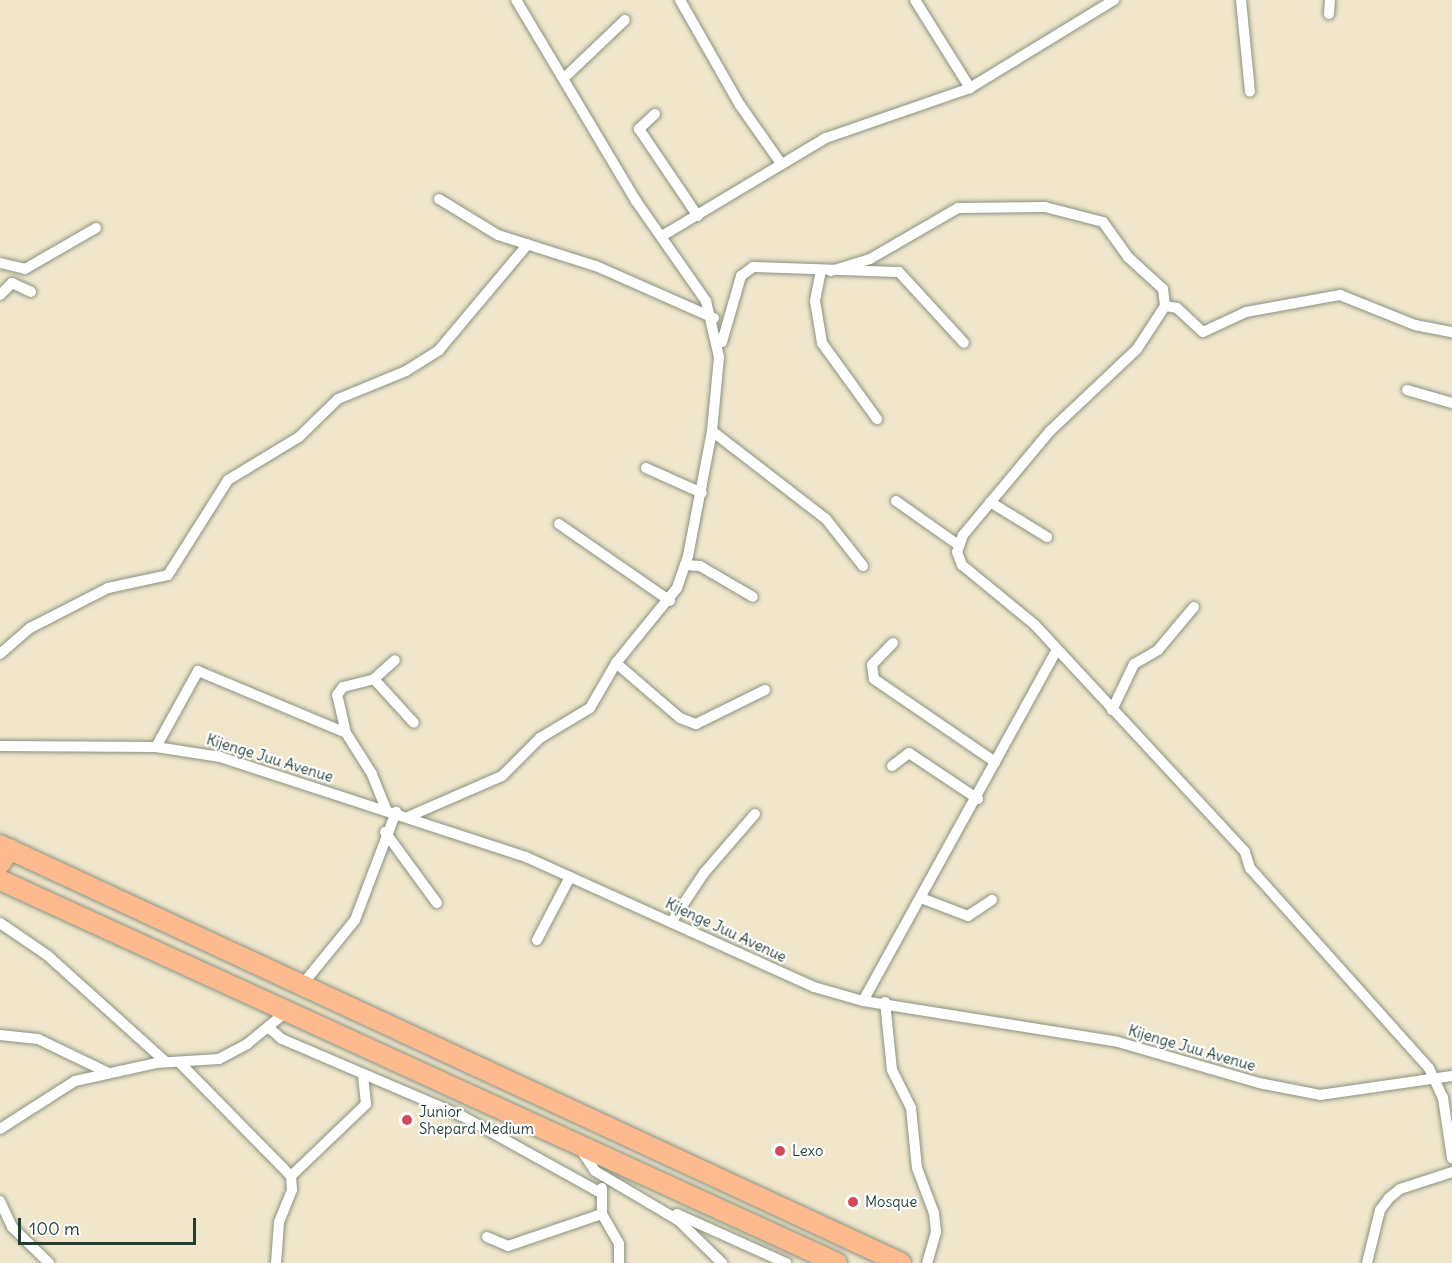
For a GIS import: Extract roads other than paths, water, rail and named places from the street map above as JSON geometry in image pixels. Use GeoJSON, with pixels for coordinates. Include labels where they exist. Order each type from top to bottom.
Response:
{"type":"FeatureCollection","features":[{"type":"Feature","properties":{"kind":"highway"},"geometry":{"type":"LineString","coordinates":[[3,853],[302,985],[901,1263]]}},
{"type":"Feature","properties":{"kind":"highway"},"geometry":{"type":"LineString","coordinates":[[0,880],[837,1263]]}},
{"type":"Feature","properties":{"kind":"street"},"geometry":{"type":"LineString","coordinates":[[516,0],[714,318],[719,357]]}},
{"type":"Feature","properties":{"kind":"street"},"geometry":{"type":"LineString","coordinates":[[680,0],[740,105],[780,162]]}},
{"type":"Feature","properties":{"kind":"street"},"geometry":{"type":"LineString","coordinates":[[915,0],[970,88]]}},
{"type":"Feature","properties":{"kind":"street"},"geometry":{"type":"LineString","coordinates":[[662,237],[780,162],[836,132],[970,88],[1114,0]]}},
{"type":"Feature","properties":{"kind":"street"},"geometry":{"type":"LineString","coordinates":[[1241,0],[1250,92]]}},
{"type":"Feature","properties":{"kind":"street"},"geometry":{"type":"LineString","coordinates":[[1329,14],[1330,0]]}},
{"type":"Feature","properties":{"kind":"street"},"geometry":{"type":"LineString","coordinates":[[564,78],[625,20]]}},
{"type":"Feature","properties":{"kind":"street"},"geometry":{"type":"LineString","coordinates":[[655,114],[639,129],[698,216]]}},
{"type":"Feature","properties":{"kind":"street"},"geometry":{"type":"LineString","coordinates":[[439,199],[498,235],[629,278],[714,318]]}},
{"type":"Feature","properties":{"kind":"street"},"geometry":{"type":"LineString","coordinates":[[826,271],[870,259],[958,208],[1045,207],[1103,222],[1128,257],[1163,289],[1164,306],[1129,359],[1061,420],[957,544]]}},
{"type":"Feature","properties":{"kind":"street"},"geometry":{"type":"LineString","coordinates":[[0,263],[24,269],[96,228]]}},
{"type":"Feature","properties":{"kind":"street"},"geometry":{"type":"LineString","coordinates":[[0,654],[30,628],[108,588],[168,575],[228,480],[299,437],[338,399],[406,371],[439,350],[528,244]]}},
{"type":"Feature","properties":{"kind":"street"},"geometry":{"type":"LineString","coordinates":[[410,816],[502,776],[540,738],[590,708],[616,663],[670,601],[685,566],[702,493],[712,431],[719,357],[728,312],[747,269],[902,273],[964,343]]}},
{"type":"Feature","properties":{"kind":"street"},"geometry":{"type":"LineString","coordinates":[[826,271],[815,301],[822,343],[877,419]]}},
{"type":"Feature","properties":{"kind":"street"},"geometry":{"type":"LineString","coordinates":[[0,295],[12,283],[31,292]]}},
{"type":"Feature","properties":{"kind":"street"},"geometry":{"type":"LineString","coordinates":[[1164,306],[1177,308],[1203,332],[1246,312],[1340,295],[1415,325],[1452,332]]}},
{"type":"Feature","properties":{"kind":"street"},"geometry":{"type":"LineString","coordinates":[[1407,390],[1452,403]]}},
{"type":"Feature","properties":{"kind":"street"},"geometry":{"type":"LineString","coordinates":[[712,431],[819,513],[863,566]]}},
{"type":"Feature","properties":{"kind":"street"},"geometry":{"type":"LineString","coordinates":[[646,468],[702,493]]}},
{"type":"Feature","properties":{"kind":"street"},"geometry":{"type":"LineString","coordinates":[[896,501],[957,544],[962,565],[1057,650],[1245,852],[1250,868],[1436,1079],[1452,1158]]}},
{"type":"Feature","properties":{"kind":"street"},"geometry":{"type":"LineString","coordinates":[[990,502],[1047,537]]}},
{"type":"Feature","properties":{"kind":"street"},"geometry":{"type":"LineString","coordinates":[[559,524],[670,601]]}},
{"type":"Feature","properties":{"kind":"street"},"geometry":{"type":"LineString","coordinates":[[685,566],[700,566],[753,597]]}},
{"type":"Feature","properties":{"kind":"street"},"geometry":{"type":"LineString","coordinates":[[1112,710],[1134,664],[1158,650],[1194,607]]}},
{"type":"Feature","properties":{"kind":"street"},"geometry":{"type":"LineString","coordinates":[[893,643],[872,664],[874,679],[995,762]]}},
{"type":"Feature","properties":{"kind":"street"},"geometry":{"type":"LineString","coordinates":[[863,1001],[978,799],[995,762],[1057,650]]}},
{"type":"Feature","properties":{"kind":"street"},"geometry":{"type":"LineString","coordinates":[[302,985],[355,920],[391,811],[372,774],[345,733],[338,690],[374,679],[395,660]]}},
{"type":"Feature","properties":{"kind":"street"},"geometry":{"type":"LineString","coordinates":[[616,663],[680,718],[696,724],[765,690]]}},
{"type":"Feature","properties":{"kind":"street"},"geometry":{"type":"LineString","coordinates":[[156,747],[198,671],[345,733]]}},
{"type":"Feature","properties":{"kind":"street"},"geometry":{"type":"LineString","coordinates":[[374,679],[414,723]]}},
{"type":"Feature","properties":{"kind":"street","name":"Kijenge Juu Avenue"},"geometry":{"type":"LineString","coordinates":[[0,746],[156,747],[220,757],[410,816],[570,877],[672,921],[814,987],[863,1001],[885,1002],[1118,1041],[1302,1092],[1343,1094],[1452,1076]]}},
{"type":"Feature","properties":{"kind":"street"},"geometry":{"type":"LineString","coordinates":[[892,765],[909,753],[978,799]]}},
{"type":"Feature","properties":{"kind":"street"},"geometry":{"type":"LineString","coordinates":[[672,921],[704,873],[755,814]]}},
{"type":"Feature","properties":{"kind":"street"},"geometry":{"type":"LineString","coordinates":[[385,832],[437,903]]}},
{"type":"Feature","properties":{"kind":"street"},"geometry":{"type":"LineString","coordinates":[[537,940],[570,877]]}},
{"type":"Feature","properties":{"kind":"street"},"geometry":{"type":"LineString","coordinates":[[921,898],[968,916],[992,900]]}},
{"type":"Feature","properties":{"kind":"street"},"geometry":{"type":"LineString","coordinates":[[0,923],[47,955],[166,1062]]}},
{"type":"Feature","properties":{"kind":"street"},"geometry":{"type":"LineString","coordinates":[[885,1002],[892,1070],[911,1108],[917,1167],[934,1214],[936,1232],[927,1263]]}},
{"type":"Feature","properties":{"kind":"street"},"geometry":{"type":"LineString","coordinates":[[0,1129],[62,1085],[166,1062],[219,1059],[268,1027],[286,1012]]}},
{"type":"Feature","properties":{"kind":"street"},"geometry":{"type":"LineString","coordinates":[[268,1027],[363,1074],[540,1155],[599,1192]]}},
{"type":"Feature","properties":{"kind":"street"},"geometry":{"type":"LineString","coordinates":[[0,1035],[38,1039],[109,1073]]}},
{"type":"Feature","properties":{"kind":"street"},"geometry":{"type":"LineString","coordinates":[[180,1063],[291,1176],[292,1190],[279,1223],[276,1263]]}},
{"type":"Feature","properties":{"kind":"street"},"geometry":{"type":"LineString","coordinates":[[291,1176],[366,1104],[363,1074]]}},
{"type":"Feature","properties":{"kind":"street"},"geometry":{"type":"LineString","coordinates":[[578,1145],[606,1179],[645,1200],[786,1263]]}},
{"type":"Feature","properties":{"kind":"street"},"geometry":{"type":"LineString","coordinates":[[1367,1263],[1380,1210],[1389,1198],[1400,1189],[1452,1172]]}},
{"type":"Feature","properties":{"kind":"street"},"geometry":{"type":"LineString","coordinates":[[606,1179],[599,1192],[602,1214],[618,1244],[619,1263]]}},
{"type":"Feature","properties":{"kind":"street"},"geometry":{"type":"LineString","coordinates":[[645,1200],[700,1238],[723,1263]]}},
{"type":"Feature","properties":{"kind":"street"},"geometry":{"type":"LineString","coordinates":[[0,1201],[12,1227],[49,1263]]}},
{"type":"Feature","properties":{"kind":"street"},"geometry":{"type":"LineString","coordinates":[[487,1237],[508,1246],[602,1214]]}},
{"type":"Feature","properties":{"kind":"place","name":"Junior Shepard Medium"},"geometry":{"type":"Point","coordinates":[407,1120]}},
{"type":"Feature","properties":{"kind":"place","name":"Lexo"},"geometry":{"type":"Point","coordinates":[780,1151]}},
{"type":"Feature","properties":{"kind":"place","name":"Mosque"},"geometry":{"type":"Point","coordinates":[853,1202]}}]}
